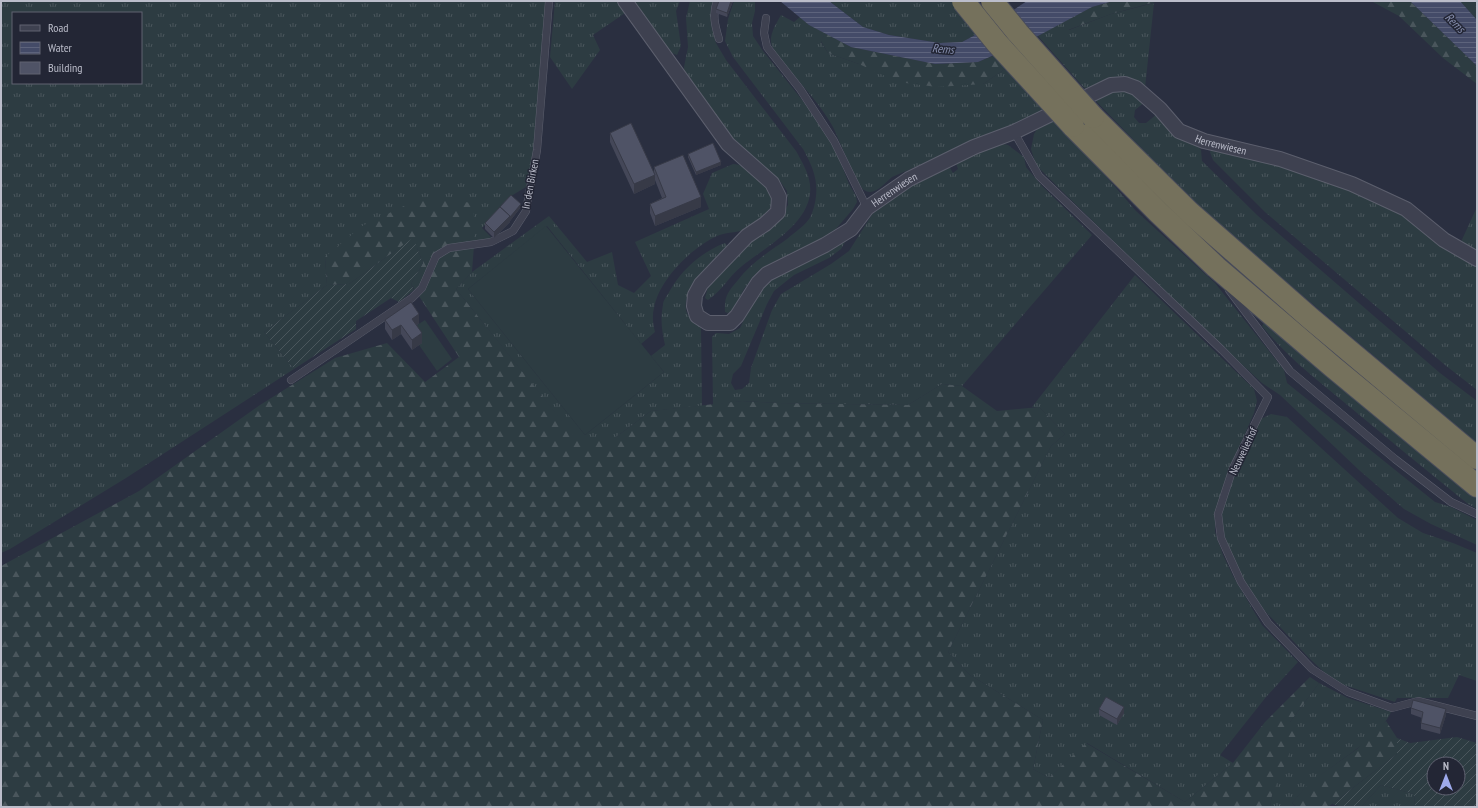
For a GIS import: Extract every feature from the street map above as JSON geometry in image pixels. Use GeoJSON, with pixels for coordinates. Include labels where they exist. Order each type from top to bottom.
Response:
{"type":"FeatureCollection","features":[{"type":"Feature","properties":{"kind":"highway"},"geometry":{"type":"LineString","coordinates":[[963,1],[997,43],[1073,126],[1158,212],[1216,267],[1332,367],[1477,486]]}},
{"type":"Feature","properties":{"kind":"highway"},"geometry":{"type":"LineString","coordinates":[[992,1],[1018,33],[1093,117],[1195,217],[1310,318],[1477,458]]}},
{"type":"Feature","properties":{"kind":"street","name":"Herrenwiesen"},"geometry":{"type":"LineString","coordinates":[[625,1],[728,144],[772,183],[779,197],[778,212],[765,224],[747,236],[701,284],[695,295],[694,306],[697,316],[708,323],[730,322],[737,316],[758,283],[767,274],[825,246],[851,229],[867,208],[909,179],[974,147],[1014,132],[1111,85],[1125,84],[1136,88],[1160,109],[1179,131],[1204,141],[1280,159],[1352,184],[1406,209],[1444,240],[1477,259]]}},
{"type":"Feature","properties":{"kind":"lane","name":"In den Birken"},"geometry":{"type":"LineString","coordinates":[[291,380],[412,298],[422,288],[436,256],[449,248],[491,242],[513,231],[526,211],[537,150],[549,1]]}},
{"type":"Feature","properties":{"kind":"lane"},"geometry":{"type":"LineString","coordinates":[[717,1],[714,8],[714,25],[719,39]]}},
{"type":"Feature","properties":{"kind":"lane"},"geometry":{"type":"LineString","coordinates":[[766,18],[764,33],[768,47],[800,89],[834,141],[867,208]]}},
{"type":"Feature","properties":{"kind":"lane","name":"Neuweilerhof"},"geometry":{"type":"LineString","coordinates":[[1014,132],[1039,176],[1222,350],[1268,397],[1233,468],[1218,514],[1221,538],[1241,582],[1268,623],[1312,669],[1348,692],[1392,708],[1418,701],[1477,716]]}},
{"type":"Feature","properties":{"kind":"lane"},"geometry":{"type":"LineString","coordinates":[[1216,267],[1233,296],[1290,371],[1394,459],[1452,502],[1477,514]]}},
{"type":"Feature","properties":{"kind":"green space"},"geometry":{"type":"Polygon","coordinates":[[[1,1],[546,1],[534,150],[526,187],[511,196],[482,228],[493,239],[325,257],[327,285],[264,332],[294,369],[126,478],[10,549],[1,553],[1,1]]]}},
{"type":"Feature","properties":{"kind":"green space"},"geometry":{"type":"Polygon","coordinates":[[[555,1],[621,1],[628,11],[593,35],[600,50],[572,89],[550,57],[555,1]]]}},
{"type":"Feature","properties":{"kind":"green space"},"geometry":{"type":"Polygon","coordinates":[[[633,1],[680,1],[676,11],[681,46],[677,55],[666,51],[633,1]]]}},
{"type":"Feature","properties":{"kind":"green space"},"geometry":{"type":"Polygon","coordinates":[[[690,1],[714,1],[712,28],[716,43],[726,60],[796,151],[808,175],[810,193],[806,207],[799,219],[789,230],[737,270],[708,300],[705,298],[708,287],[727,261],[781,216],[788,205],[787,191],[777,177],[757,162],[735,142],[684,78],[684,67],[688,47],[686,18],[690,1]]]}},
{"type":"Feature","properties":{"kind":"green space"},"geometry":{"type":"Polygon","coordinates":[[[734,1],[755,1],[755,11],[752,23],[753,36],[763,51],[818,120],[835,148],[849,184],[856,196],[857,202],[835,230],[826,238],[764,268],[753,277],[744,289],[733,310],[728,313],[725,312],[727,294],[743,274],[755,263],[787,239],[806,222],[811,216],[816,199],[815,177],[803,149],[733,57],[725,41],[728,19],[734,1]]]}},
{"type":"Feature","properties":{"kind":"green space"},"geometry":{"type":"Polygon","coordinates":[[[829,1],[952,1],[979,33],[962,42],[940,43],[889,35],[863,27],[829,1]]]}},
{"type":"Feature","properties":{"kind":"green space"},"geometry":{"type":"Polygon","coordinates":[[[1113,1],[1159,1],[1111,14],[1068,30],[1062,22],[1092,7],[1113,1]]]}},
{"type":"Feature","properties":{"kind":"green space"},"geometry":{"type":"Polygon","coordinates":[[[1371,1],[1410,1],[1477,66],[1477,84],[1443,58],[1399,16],[1371,1]]]}},
{"type":"Feature","properties":{"kind":"green space"},"geometry":{"type":"Polygon","coordinates":[[[1460,1],[1477,1],[1477,20],[1460,1]]]}},
{"type":"Feature","properties":{"kind":"green space"},"geometry":{"type":"Polygon","coordinates":[[[1154,3],[1145,88],[1131,78],[1116,77],[1101,82],[1086,90],[1038,36],[1062,22],[1069,30],[1111,14],[1154,3]]]}},
{"type":"Feature","properties":{"kind":"green space"},"geometry":{"type":"Polygon","coordinates":[[[781,15],[794,22],[800,17],[809,25],[825,33],[821,42],[828,53],[859,64],[983,84],[1005,69],[1043,110],[1011,126],[892,177],[875,191],[868,192],[861,187],[857,180],[833,127],[824,112],[775,52],[772,46],[772,34],[781,15]]]}},
{"type":"Feature","properties":{"kind":"green space"},"geometry":{"type":"Polygon","coordinates":[[[825,33],[851,47],[935,64],[978,62],[995,55],[1005,69],[983,84],[937,87],[898,82],[859,64],[828,53],[821,41],[825,33]]]}},
{"type":"Feature","properties":{"kind":"green space"},"geometry":{"type":"Polygon","coordinates":[[[1122,90],[1136,94],[1145,102],[1135,110],[1134,117],[1139,123],[1146,123],[1157,114],[1194,142],[1201,150],[1202,161],[1257,215],[1440,373],[1477,401],[1477,443],[1219,225],[1095,100],[1110,92],[1122,90]]]}},
{"type":"Feature","properties":{"kind":"green space"},"geometry":{"type":"Polygon","coordinates":[[[1051,116],[1084,151],[1136,211],[1215,283],[1284,370],[1287,383],[1435,502],[1451,507],[1477,520],[1477,545],[1431,524],[1404,509],[1359,470],[1280,395],[1262,383],[1207,332],[1036,165],[1031,149],[1034,134],[1041,123],[1051,116]]]}},
{"type":"Feature","properties":{"kind":"green space"},"geometry":{"type":"Polygon","coordinates":[[[998,143],[1008,145],[1024,157],[1026,167],[1042,186],[1092,235],[962,386],[942,384],[908,405],[742,401],[713,405],[712,337],[716,333],[729,334],[740,328],[753,301],[764,284],[787,268],[843,239],[845,242],[841,249],[829,258],[794,275],[774,291],[741,366],[733,374],[731,383],[735,390],[742,389],[749,383],[751,368],[772,310],[781,294],[831,264],[849,251],[873,213],[916,181],[944,164],[950,168],[953,173],[958,169],[956,163],[998,143]]]}},
{"type":"Feature","properties":{"kind":"green space"},"geometry":{"type":"Polygon","coordinates":[[[1214,147],[1263,157],[1376,200],[1408,218],[1477,263],[1477,390],[1445,365],[1265,212],[1213,160],[1210,152],[1214,147]]]}},
{"type":"Feature","properties":{"kind":"green space"},"geometry":{"type":"Polygon","coordinates":[[[733,164],[745,168],[760,178],[767,186],[771,194],[771,207],[769,211],[762,219],[749,228],[720,235],[707,241],[697,248],[678,266],[669,276],[657,297],[653,314],[655,332],[641,344],[547,226],[468,289],[585,435],[664,372],[651,356],[665,345],[662,330],[662,310],[664,301],[673,286],[692,263],[716,247],[725,243],[727,246],[698,278],[687,297],[686,307],[688,315],[701,328],[702,406],[651,411],[616,437],[575,438],[456,289],[472,272],[549,216],[587,262],[612,252],[618,285],[634,293],[651,276],[635,242],[709,209],[703,194],[712,173],[733,164]]]}},
{"type":"Feature","properties":{"kind":"green space"},"geometry":{"type":"Polygon","coordinates":[[[423,197],[473,203],[475,232],[472,272],[456,289],[575,437],[616,437],[651,411],[742,401],[908,405],[942,384],[962,386],[997,411],[1039,407],[1065,434],[1051,446],[948,652],[970,675],[1043,720],[1033,769],[1049,778],[1086,743],[1185,802],[1233,763],[1265,722],[1310,677],[1319,683],[1290,722],[1297,735],[1272,795],[1270,807],[1,807],[1,566],[139,491],[260,405],[335,358],[387,343],[425,382],[459,357],[411,284],[423,263],[413,238],[349,284],[327,285],[325,257],[362,226],[423,197]]]}},
{"type":"Feature","properties":{"kind":"green space"},"geometry":{"type":"Polygon","coordinates":[[[1477,207],[1477,253],[1460,244],[1477,207]]]}},
{"type":"Feature","properties":{"kind":"green space"},"geometry":{"type":"Polygon","coordinates":[[[546,226],[664,372],[585,435],[468,289],[546,226]]]}},
{"type":"Feature","properties":{"kind":"green space"},"geometry":{"type":"Polygon","coordinates":[[[413,238],[423,263],[411,284],[414,290],[399,302],[391,298],[356,321],[356,329],[294,369],[264,332],[327,285],[349,284],[413,238]]]}},
{"type":"Feature","properties":{"kind":"green space"},"geometry":{"type":"Polygon","coordinates":[[[1135,275],[1254,389],[1257,401],[1254,413],[1226,478],[1215,514],[1215,532],[1223,555],[1233,576],[1262,625],[1298,662],[1266,697],[1220,755],[1233,763],[1185,802],[1087,743],[1049,778],[1033,769],[1043,720],[970,675],[948,652],[1051,446],[1065,434],[1039,407],[1032,407],[1135,275]]]}},
{"type":"Feature","properties":{"kind":"green space"},"geometry":{"type":"Polygon","coordinates":[[[425,320],[452,359],[437,371],[419,345],[412,328],[425,320]]]}},
{"type":"Feature","properties":{"kind":"green space"},"geometry":{"type":"Polygon","coordinates":[[[1264,323],[1477,498],[1477,509],[1453,492],[1302,367],[1271,337],[1262,326],[1264,323]]]}},
{"type":"Feature","properties":{"kind":"green space"},"geometry":{"type":"Polygon","coordinates":[[[1271,414],[1287,417],[1398,518],[1423,533],[1477,553],[1477,681],[1459,675],[1448,698],[1397,698],[1395,702],[1338,683],[1309,658],[1265,611],[1242,579],[1224,536],[1221,513],[1232,479],[1261,419],[1271,414]]]}},
{"type":"Feature","properties":{"kind":"green space"},"geometry":{"type":"Polygon","coordinates":[[[1319,683],[1348,698],[1391,712],[1377,732],[1306,787],[1292,803],[1296,807],[1270,807],[1290,722],[1319,683]]]}},
{"type":"Feature","properties":{"kind":"green space"},"geometry":{"type":"Polygon","coordinates":[[[1386,721],[1397,738],[1397,754],[1328,807],[1297,807],[1292,803],[1309,783],[1357,749],[1386,721]]]}},
{"type":"Feature","properties":{"kind":"green space"},"geometry":{"type":"Polygon","coordinates":[[[1457,737],[1477,743],[1477,807],[1415,807],[1414,794],[1381,785],[1361,807],[1343,807],[1332,804],[1397,754],[1397,738],[1410,743],[1457,737]]]}},
{"type":"Feature","properties":{"kind":"green space"},"geometry":{"type":"Polygon","coordinates":[[[1381,785],[1414,794],[1415,807],[1361,807],[1381,785]]]}},
{"type":"Feature","properties":{"kind":"water","name":"Rems"},"geometry":{"type":"Polygon","coordinates":[[[780,1],[829,1],[863,27],[889,35],[940,43],[962,42],[979,33],[1027,1],[1113,1],[1092,7],[1038,36],[978,62],[935,64],[851,47],[809,25],[780,1]]]}},
{"type":"Feature","properties":{"kind":"water","name":"Rems"},"geometry":{"type":"Polygon","coordinates":[[[1410,1],[1460,1],[1477,20],[1477,66],[1410,1]]]}},
{"type":"Feature","properties":{"kind":"building"},"geometry":{"type":"Polygon","coordinates":[[[719,1],[731,1],[727,13],[716,9],[719,1]]]}},
{"type":"Feature","properties":{"kind":"building"},"geometry":{"type":"Polygon","coordinates":[[[631,123],[655,175],[634,184],[610,133],[631,123]]]}},
{"type":"Feature","properties":{"kind":"building"},"geometry":{"type":"Polygon","coordinates":[[[713,143],[721,162],[696,172],[688,154],[713,143]]]}},
{"type":"Feature","properties":{"kind":"building"},"geometry":{"type":"Polygon","coordinates":[[[683,155],[701,197],[655,216],[650,204],[666,197],[654,167],[683,155]]]}},
{"type":"Feature","properties":{"kind":"building"},"geometry":{"type":"Polygon","coordinates":[[[511,195],[521,204],[510,217],[500,207],[498,209],[511,195]]]}},
{"type":"Feature","properties":{"kind":"building"},"geometry":{"type":"Polygon","coordinates":[[[500,207],[510,216],[494,232],[485,223],[500,207]]]}},
{"type":"Feature","properties":{"kind":"building"},"geometry":{"type":"Polygon","coordinates":[[[411,302],[419,314],[412,319],[422,333],[412,340],[401,325],[392,330],[385,320],[411,302]]]}},
{"type":"Feature","properties":{"kind":"building"},"geometry":{"type":"Polygon","coordinates":[[[1106,697],[1124,707],[1117,719],[1099,709],[1106,697]]]}},
{"type":"Feature","properties":{"kind":"building"},"geometry":{"type":"Polygon","coordinates":[[[1413,700],[1446,709],[1440,728],[1421,723],[1423,712],[1411,708],[1413,700]]]}}]}
